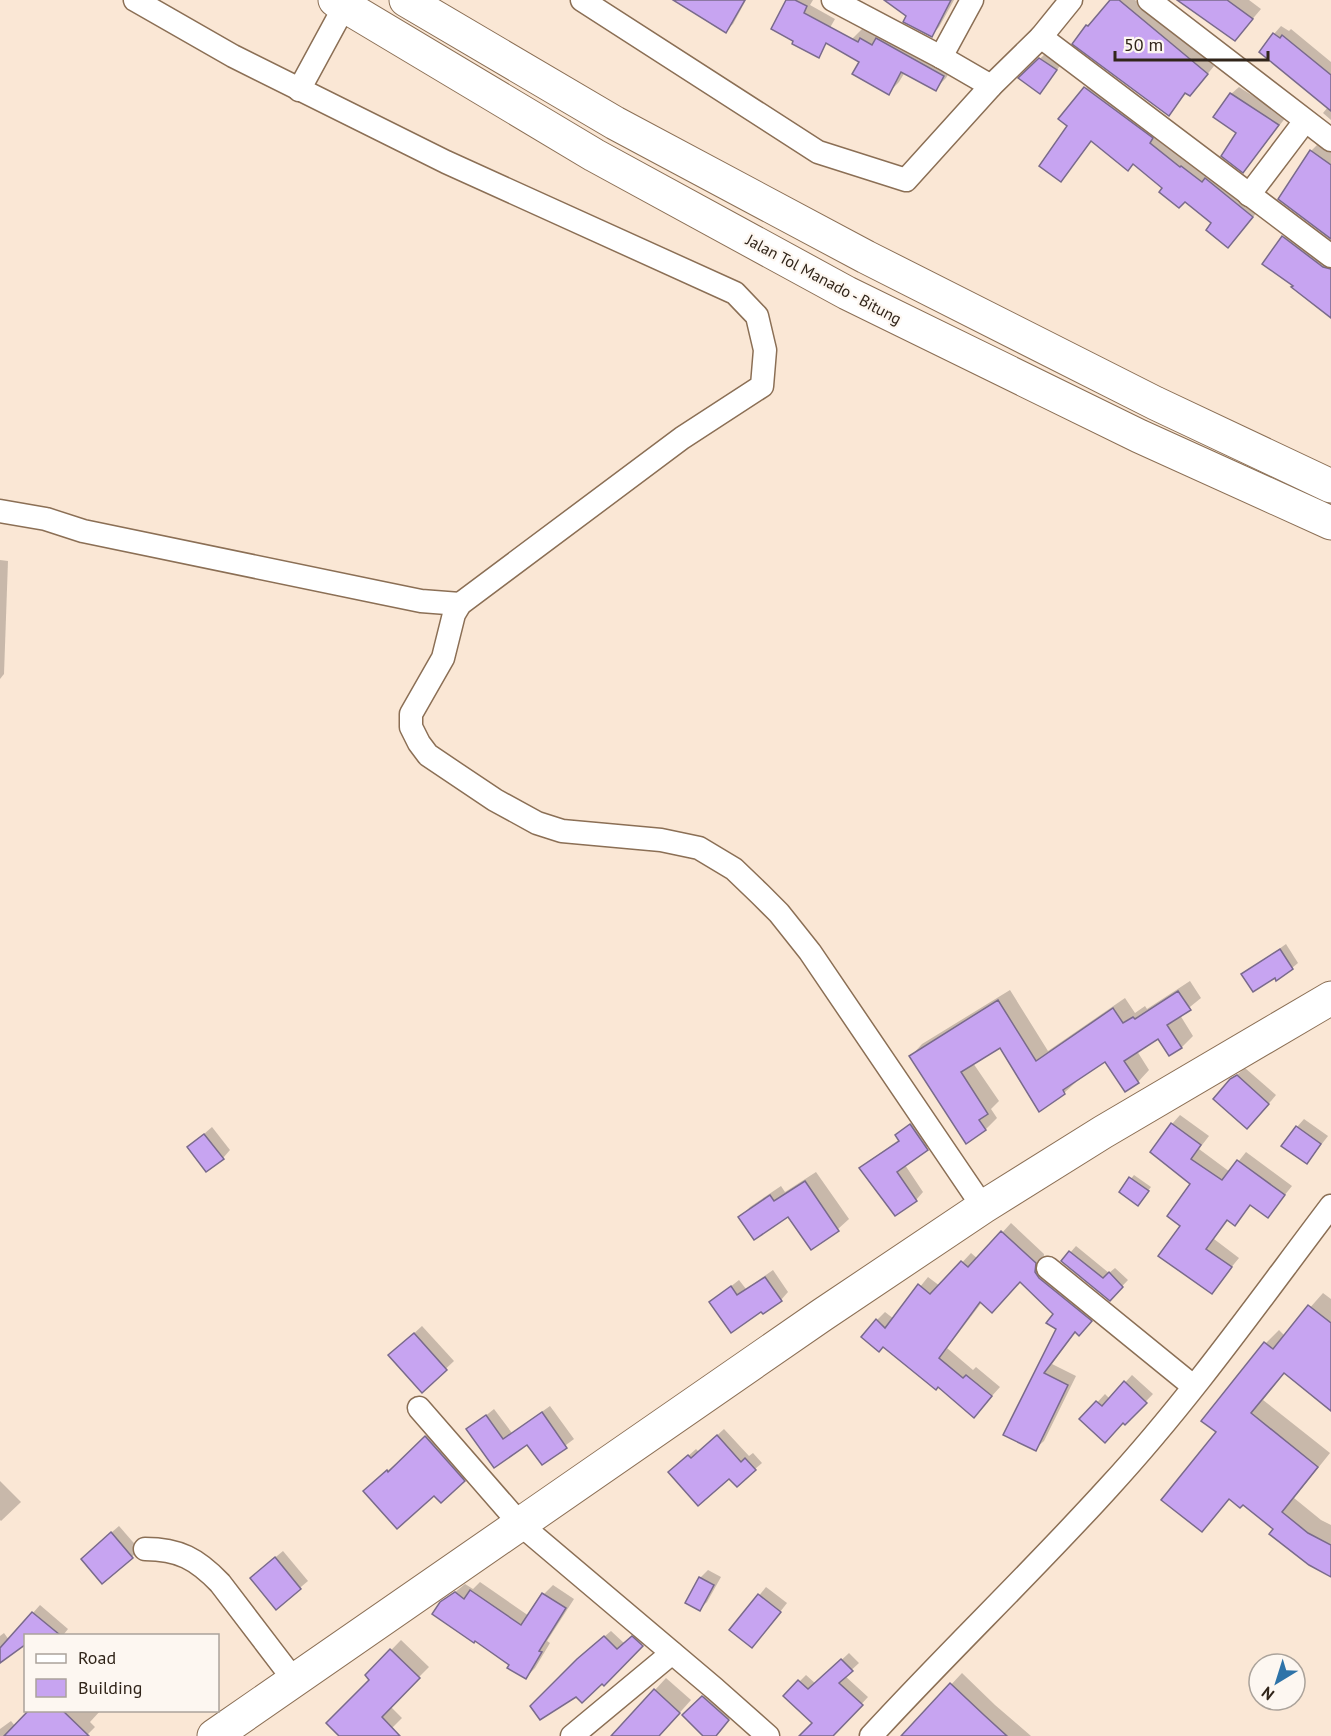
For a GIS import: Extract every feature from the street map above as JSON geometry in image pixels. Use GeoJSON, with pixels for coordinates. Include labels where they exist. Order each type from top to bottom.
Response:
{"type":"FeatureCollection","features":[{"type":"Feature","properties":{"kind":"highway"},"geometry":{"type":"LineString","coordinates":[[406,0],[615,123],[866,257],[1155,404],[1331,486]]}},
{"type":"Feature","properties":{"kind":"highway","name":"Jalan Tol Manado - Bitung"},"geometry":{"type":"LineString","coordinates":[[336,10],[594,155],[847,293],[1138,436],[1331,523]]}},
{"type":"Feature","properties":{"kind":"highway"},"geometry":{"type":"LineString","coordinates":[[214,1736],[812,1322],[983,1207],[1103,1132],[1331,998]]}},
{"type":"Feature","properties":{"kind":"street"},"geometry":{"type":"LineString","coordinates":[[135,0],[233,56],[446,162],[735,293],[757,316],[765,350],[762,386],[682,438],[460,604],[454,615],[444,658],[411,714],[411,727],[428,755],[495,800],[537,823],[562,831],[661,840],[699,848],[734,869],[779,913],[810,952],[983,1207]]}},
{"type":"Feature","properties":{"kind":"street"},"geometry":{"type":"LineString","coordinates":[[582,0],[818,152],[906,180],[991,86],[1041,38],[1071,0]]}},
{"type":"Feature","properties":{"kind":"street"},"geometry":{"type":"LineString","coordinates":[[833,0],[864,7],[991,86]]}},
{"type":"Feature","properties":{"kind":"street"},"geometry":{"type":"LineString","coordinates":[[941,57],[972,0]]}},
{"type":"Feature","properties":{"kind":"street"},"geometry":{"type":"LineString","coordinates":[[1149,0],[1331,140]]}},
{"type":"Feature","properties":{"kind":"street"},"geometry":{"type":"LineString","coordinates":[[299,90],[336,10]]}},
{"type":"Feature","properties":{"kind":"street"},"geometry":{"type":"LineString","coordinates":[[1041,38],[1331,256]]}},
{"type":"Feature","properties":{"kind":"street"},"geometry":{"type":"LineString","coordinates":[[1249,195],[1305,121]]}},
{"type":"Feature","properties":{"kind":"street"},"geometry":{"type":"LineString","coordinates":[[0,512],[46,519],[83,531],[421,601],[460,604]]}},
{"type":"Feature","properties":{"kind":"street"},"geometry":{"type":"LineString","coordinates":[[871,1736],[922,1680],[1109,1488],[1193,1386],[1331,1206]]}},
{"type":"Feature","properties":{"kind":"street"},"geometry":{"type":"LineString","coordinates":[[1048,1268],[1193,1386]]}},
{"type":"Feature","properties":{"kind":"street"},"geometry":{"type":"LineString","coordinates":[[419,1408],[521,1525],[768,1736]]}},
{"type":"Feature","properties":{"kind":"street"},"geometry":{"type":"LineString","coordinates":[[145,1549],[173,1552],[190,1558],[206,1568],[294,1680]]}},
{"type":"Feature","properties":{"kind":"street"},"geometry":{"type":"LineString","coordinates":[[572,1736],[672,1653]]}},
{"type":"Feature","properties":{"kind":"building"},"geometry":{"type":"Polygon","coordinates":[[[673,0],[745,0],[726,33],[673,0]]]}},
{"type":"Feature","properties":{"kind":"building"},"geometry":{"type":"Polygon","coordinates":[[[786,0],[795,0],[807,6],[804,13],[858,42],[860,38],[872,45],[876,38],[944,76],[936,91],[901,72],[889,95],[852,74],[859,62],[826,43],[819,58],[792,44],[793,41],[771,29],[786,0]]]}},
{"type":"Feature","properties":{"kind":"building"},"geometry":{"type":"Polygon","coordinates":[[[884,0],[951,0],[932,37],[903,22],[906,16],[884,0]]]}},
{"type":"Feature","properties":{"kind":"building"},"geometry":{"type":"Polygon","coordinates":[[[1110,0],[1119,0],[1208,74],[1190,96],[1185,93],[1169,116],[1072,44],[1086,25],[1088,26],[1110,0]]]}},
{"type":"Feature","properties":{"kind":"building"},"geometry":{"type":"Polygon","coordinates":[[[1177,0],[1227,0],[1253,19],[1235,41],[1177,0]]]}},
{"type":"Feature","properties":{"kind":"building"},"geometry":{"type":"Polygon","coordinates":[[[1273,33],[1280,38],[1282,35],[1331,75],[1331,111],[1259,52],[1273,33]]]}},
{"type":"Feature","properties":{"kind":"building"},"geometry":{"type":"Polygon","coordinates":[[[1039,58],[1057,70],[1040,94],[1018,78],[1039,58]]]}},
{"type":"Feature","properties":{"kind":"building"},"geometry":{"type":"Polygon","coordinates":[[[1084,87],[1153,138],[1150,143],[1180,167],[1202,182],[1205,178],[1253,217],[1228,248],[1206,230],[1211,223],[1185,202],[1179,208],[1159,192],[1162,188],[1133,164],[1128,171],[1091,141],[1061,182],[1039,166],[1067,126],[1058,119],[1084,87]]]}},
{"type":"Feature","properties":{"kind":"building"},"geometry":{"type":"Polygon","coordinates":[[[1230,93],[1279,125],[1243,173],[1221,156],[1236,133],[1213,117],[1230,93]]]}},
{"type":"Feature","properties":{"kind":"building"},"geometry":{"type":"Polygon","coordinates":[[[1310,150],[1331,165],[1331,239],[1278,199],[1310,150]]]}},
{"type":"Feature","properties":{"kind":"building"},"geometry":{"type":"Polygon","coordinates":[[[1282,236],[1323,267],[1331,269],[1331,318],[1262,264],[1282,236]]]}},
{"type":"Feature","properties":{"kind":"building"},"geometry":{"type":"Polygon","coordinates":[[[1280,949],[1293,969],[1276,981],[1275,978],[1253,992],[1241,974],[1280,949]]]}},
{"type":"Feature","properties":{"kind":"building"},"geometry":{"type":"Polygon","coordinates":[[[1178,991],[1191,1010],[1167,1025],[1182,1048],[1169,1056],[1158,1039],[1124,1061],[1139,1083],[1125,1092],[1105,1062],[1063,1090],[1065,1094],[1039,1112],[1000,1048],[961,1072],[988,1114],[979,1120],[986,1130],[966,1144],[909,1056],[998,1000],[1036,1061],[1113,1008],[1123,1023],[1133,1017],[1135,1019],[1178,991]]]}},
{"type":"Feature","properties":{"kind":"building"},"geometry":{"type":"Polygon","coordinates":[[[1237,1075],[1269,1104],[1247,1129],[1213,1099],[1230,1079],[1237,1075]]]}},
{"type":"Feature","properties":{"kind":"building"},"geometry":{"type":"Polygon","coordinates":[[[1171,1123],[1201,1145],[1191,1159],[1222,1180],[1237,1160],[1285,1195],[1268,1218],[1250,1205],[1235,1226],[1227,1220],[1206,1249],[1232,1267],[1212,1294],[1158,1256],[1180,1226],[1167,1216],[1190,1184],[1150,1152],[1171,1123]]]}},
{"type":"Feature","properties":{"kind":"building"},"geometry":{"type":"Polygon","coordinates":[[[910,1124],[928,1150],[897,1172],[917,1201],[895,1216],[859,1168],[899,1141],[895,1135],[910,1124]]]}},
{"type":"Feature","properties":{"kind":"building"},"geometry":{"type":"Polygon","coordinates":[[[1296,1126],[1321,1144],[1307,1164],[1281,1146],[1296,1126]]]}},
{"type":"Feature","properties":{"kind":"building"},"geometry":{"type":"Polygon","coordinates":[[[204,1134],[224,1159],[206,1172],[187,1147],[204,1134]]]}},
{"type":"Feature","properties":{"kind":"building"},"geometry":{"type":"Polygon","coordinates":[[[1129,1177],[1149,1191],[1138,1206],[1119,1192],[1129,1177]]]}},
{"type":"Feature","properties":{"kind":"building"},"geometry":{"type":"Polygon","coordinates":[[[805,1181],[839,1231],[811,1250],[788,1217],[754,1240],[738,1217],[770,1195],[774,1201],[805,1181]]]}},
{"type":"Feature","properties":{"kind":"building"},"geometry":{"type":"Polygon","coordinates":[[[1001,1231],[1036,1263],[1035,1272],[1039,1278],[1092,1321],[1079,1336],[1075,1332],[1044,1373],[1068,1385],[1036,1451],[1003,1435],[1056,1329],[1046,1323],[1053,1314],[1020,1282],[992,1313],[980,1302],[939,1358],[963,1378],[966,1375],[992,1396],[974,1418],[938,1387],[936,1390],[883,1347],[879,1352],[861,1337],[876,1319],[885,1328],[918,1284],[930,1294],[961,1261],[968,1267],[1001,1231]]]}},
{"type":"Feature","properties":{"kind":"building"},"geometry":{"type":"Polygon","coordinates":[[[1069,1251],[1103,1278],[1109,1272],[1123,1287],[1110,1301],[1061,1261],[1069,1251]]]}},
{"type":"Feature","properties":{"kind":"building"},"geometry":{"type":"Polygon","coordinates":[[[765,1277],[782,1301],[763,1314],[761,1312],[731,1333],[709,1302],[731,1286],[737,1295],[765,1277]]]}},
{"type":"Feature","properties":{"kind":"building"},"geometry":{"type":"Polygon","coordinates":[[[1308,1305],[1331,1323],[1331,1411],[1284,1373],[1251,1413],[1318,1467],[1282,1512],[1308,1533],[1331,1545],[1331,1577],[1309,1565],[1269,1534],[1273,1529],[1243,1505],[1240,1508],[1229,1499],[1202,1532],[1161,1500],[1216,1432],[1201,1421],[1264,1342],[1273,1349],[1308,1305]]]}},
{"type":"Feature","properties":{"kind":"building"},"geometry":{"type":"Polygon","coordinates":[[[414,1333],[447,1370],[422,1393],[388,1355],[414,1333]]]}},
{"type":"Feature","properties":{"kind":"building"},"geometry":{"type":"Polygon","coordinates":[[[1124,1381],[1147,1403],[1125,1425],[1123,1423],[1105,1443],[1079,1419],[1096,1401],[1102,1406],[1124,1381]]]}},
{"type":"Feature","properties":{"kind":"building"},"geometry":{"type":"Polygon","coordinates":[[[542,1412],[567,1448],[542,1465],[527,1445],[494,1468],[466,1429],[486,1415],[503,1439],[542,1412]]]}},
{"type":"Feature","properties":{"kind":"building"},"geometry":{"type":"Polygon","coordinates":[[[717,1435],[741,1462],[745,1458],[756,1470],[737,1487],[729,1479],[698,1506],[668,1472],[688,1455],[691,1458],[717,1435]]]}},
{"type":"Feature","properties":{"kind":"building"},"geometry":{"type":"Polygon","coordinates":[[[425,1436],[465,1481],[441,1503],[434,1496],[397,1529],[363,1491],[387,1470],[388,1472],[425,1436]]]}},
{"type":"Feature","properties":{"kind":"building"},"geometry":{"type":"Polygon","coordinates":[[[111,1532],[133,1558],[102,1584],[81,1559],[111,1532]]]}},
{"type":"Feature","properties":{"kind":"building"},"geometry":{"type":"Polygon","coordinates":[[[275,1557],[301,1589],[276,1610],[250,1578],[275,1557]]]}},
{"type":"Feature","properties":{"kind":"building"},"geometry":{"type":"Polygon","coordinates":[[[699,1577],[714,1585],[700,1611],[685,1603],[699,1577]]]}},
{"type":"Feature","properties":{"kind":"building"},"geometry":{"type":"Polygon","coordinates":[[[470,1590],[521,1625],[542,1593],[566,1608],[539,1651],[542,1652],[526,1679],[507,1668],[509,1665],[475,1641],[474,1643],[432,1614],[440,1602],[455,1592],[464,1599],[470,1590]]]}},
{"type":"Feature","properties":{"kind":"building"},"geometry":{"type":"Polygon","coordinates":[[[758,1594],[781,1612],[752,1648],[729,1630],[758,1594]]]}},
{"type":"Feature","properties":{"kind":"building"},"geometry":{"type":"Polygon","coordinates":[[[32,1612],[59,1634],[24,1634],[24,1645],[0,1663],[0,1648],[32,1612]]]}},
{"type":"Feature","properties":{"kind":"building"},"geometry":{"type":"Polygon","coordinates":[[[604,1636],[617,1649],[632,1636],[643,1646],[604,1686],[602,1684],[582,1703],[576,1697],[540,1720],[530,1706],[577,1659],[604,1636]]]}},
{"type":"Feature","properties":{"kind":"building"},"geometry":{"type":"Polygon","coordinates":[[[390,1649],[420,1678],[382,1717],[400,1736],[339,1736],[326,1723],[369,1680],[365,1675],[390,1649]]]}},
{"type":"Feature","properties":{"kind":"building"},"geometry":{"type":"Polygon","coordinates":[[[841,1659],[853,1671],[839,1683],[863,1705],[833,1736],[799,1736],[812,1723],[783,1696],[798,1680],[808,1689],[841,1659]]]}},
{"type":"Feature","properties":{"kind":"building"},"geometry":{"type":"Polygon","coordinates":[[[950,1683],[984,1715],[1007,1736],[901,1736],[950,1683]]]}},
{"type":"Feature","properties":{"kind":"building"},"geometry":{"type":"Polygon","coordinates":[[[654,1689],[680,1713],[659,1736],[611,1736],[654,1689]]]}},
{"type":"Feature","properties":{"kind":"building"},"geometry":{"type":"Polygon","coordinates":[[[702,1696],[729,1720],[716,1736],[703,1736],[682,1715],[702,1696]]]}},
{"type":"Feature","properties":{"kind":"building"},"geometry":{"type":"Polygon","coordinates":[[[27,1712],[64,1712],[89,1736],[4,1736],[27,1712]]]}}]}
